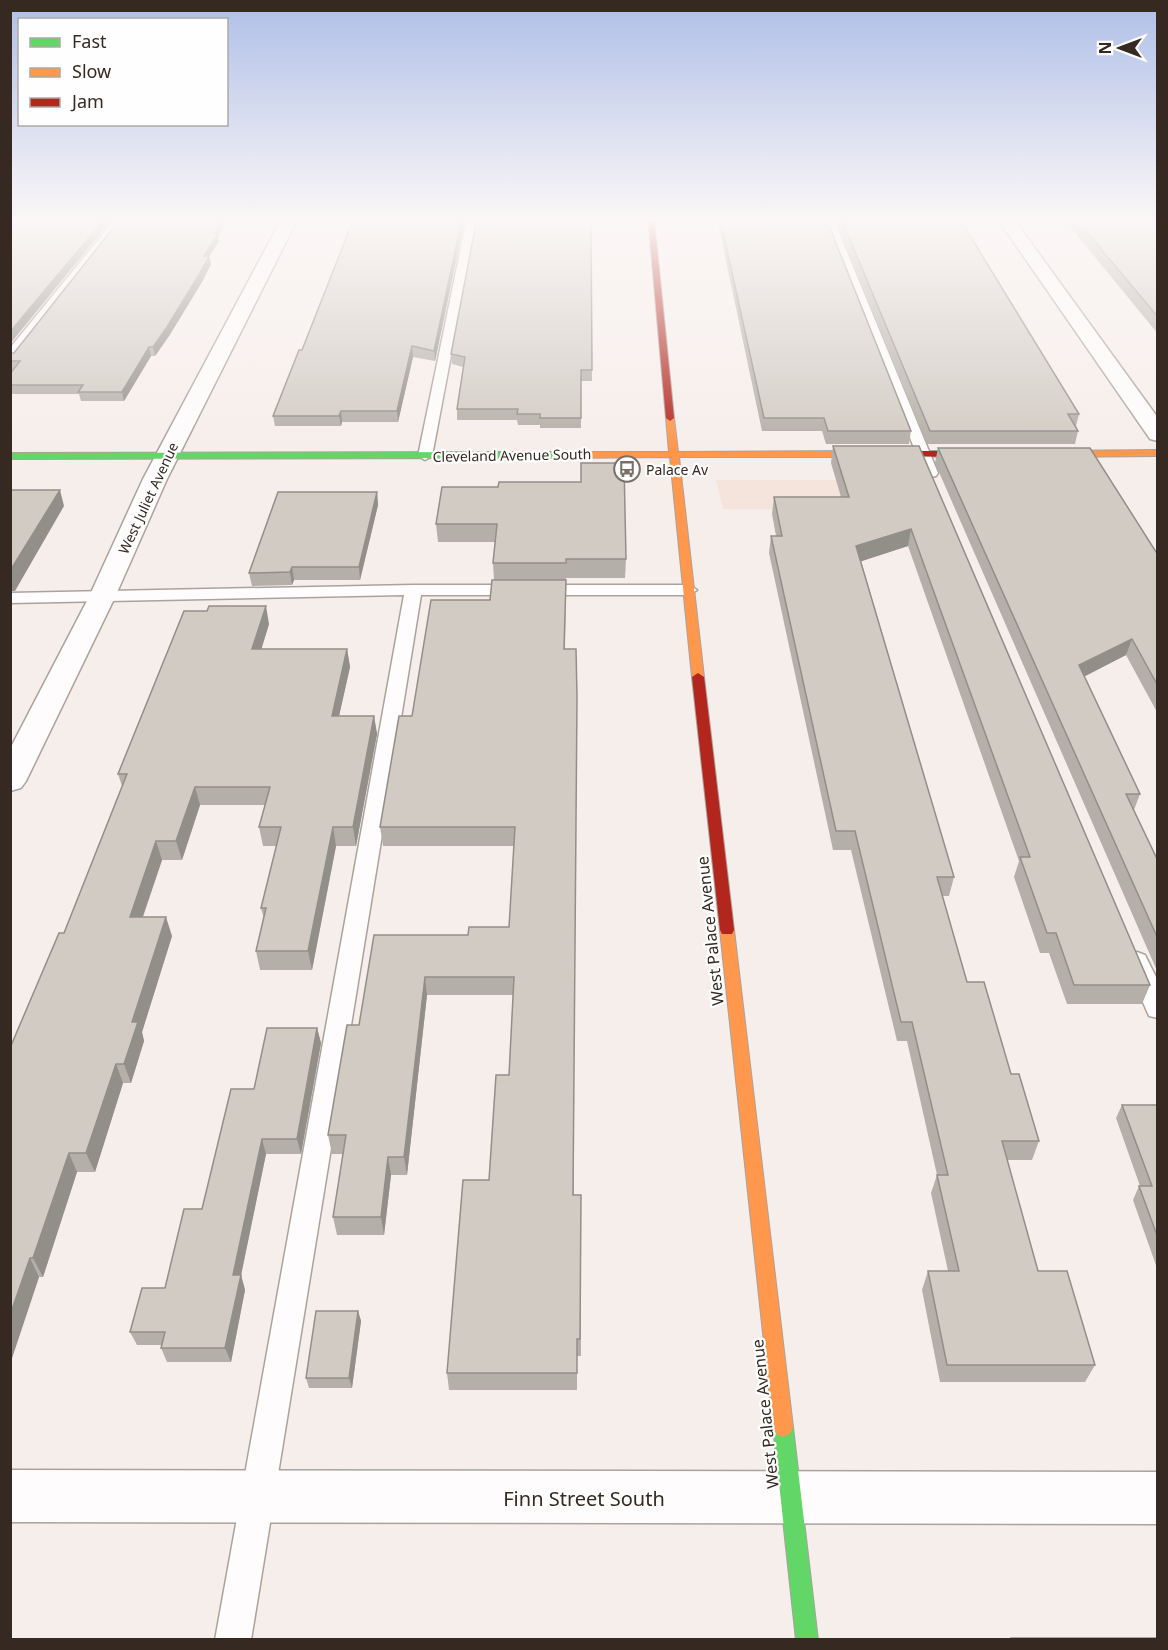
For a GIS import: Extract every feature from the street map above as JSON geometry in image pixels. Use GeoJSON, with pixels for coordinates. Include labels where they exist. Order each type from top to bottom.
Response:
{"type":"FeatureCollection","features":[{"type":"Feature","properties":{"kind":"street","name":"West Juliet Avenue"},"geometry":{"type":"LineString","coordinates":[[10,782],[102,597],[154,478],[250,295]]}},
{"type":"Feature","properties":{"kind":"street","name":"West Palace Avenue"},"geometry":{"type":"LineString","coordinates":[[658,295],[688,590],[807,1640]]}},
{"type":"Feature","properties":{"kind":"street"},"geometry":{"type":"LineString","coordinates":[[1060,295],[1158,434]]}},
{"type":"Feature","properties":{"kind":"street"},"geometry":{"type":"LineString","coordinates":[[1037,454],[1158,453]]}},
{"type":"Feature","properties":{"kind":"street","name":"Cleveland Avenue South"},"geometry":{"type":"LineString","coordinates":[[10,456],[991,454]]}},
{"type":"Feature","properties":{"kind":"street","name":"Finn Street South"},"geometry":{"type":"LineString","coordinates":[[10,1496],[1158,1498]]}},
{"type":"Feature","properties":{"kind":"lane"},"geometry":{"type":"LineString","coordinates":[[10,357],[60,295]]}},
{"type":"Feature","properties":{"kind":"lane"},"geometry":{"type":"LineString","coordinates":[[425,456],[457,295]]}},
{"type":"Feature","properties":{"kind":"lane"},"geometry":{"type":"LineString","coordinates":[[859,295],[937,487]]}},
{"type":"Feature","properties":{"kind":"lane"},"geometry":{"type":"LineString","coordinates":[[10,598],[413,590],[688,590]]}},
{"type":"Feature","properties":{"kind":"lane"},"geometry":{"type":"LineString","coordinates":[[233,1640],[413,590]]}},
{"type":"Feature","properties":{"kind":"lane"},"geometry":{"type":"LineString","coordinates":[[1130,944],[1158,1009]]}},
{"type":"Feature","properties":{"kind":"shaded area"},"geometry":{"type":"Polygon","coordinates":[[[716,480],[920,480],[932,510],[723,509],[716,480]]]}},
{"type":"Feature","properties":{"kind":"building"},"geometry":{"type":"Polygon","coordinates":[[[10,295],[41,295],[10,332],[10,295]]]}},
{"type":"Feature","properties":{"kind":"building"},"geometry":{"type":"Polygon","coordinates":[[[60,295],[187,295],[153,347],[149,347],[122,392],[78,392],[83,385],[10,385],[10,374],[20,361],[10,361],[10,353],[14,353],[60,295]]]}},
{"type":"Feature","properties":{"kind":"building"},"geometry":{"type":"Polygon","coordinates":[[[324,295],[446,295],[434,351],[412,346],[397,411],[341,411],[339,416],[273,416],[299,350],[302,350],[324,295]]]}},
{"type":"Feature","properties":{"kind":"building"},"geometry":{"type":"Polygon","coordinates":[[[462,295],[592,295],[592,370],[581,370],[581,418],[540,418],[540,414],[517,414],[518,409],[457,409],[465,357],[451,354],[462,295]]]}},
{"type":"Feature","properties":{"kind":"building"},"geometry":{"type":"Polygon","coordinates":[[[737,295],[857,295],[911,431],[828,431],[824,418],[764,418],[737,295]]]}},
{"type":"Feature","properties":{"kind":"building"},"geometry":{"type":"Polygon","coordinates":[[[873,295],[1006,295],[1079,414],[1068,414],[1078,431],[930,431],[873,295]]]}},
{"type":"Feature","properties":{"kind":"building"},"geometry":{"type":"Polygon","coordinates":[[[1140,295],[1158,295],[1158,317],[1140,295]]]}},
{"type":"Feature","properties":{"kind":"building"},"geometry":{"type":"Polygon","coordinates":[[[833,446],[919,446],[1150,985],[1074,985],[1056,933],[1047,933],[1020,857],[1030,857],[911,529],[856,546],[954,877],[937,877],[967,982],[984,982],[1011,1074],[1019,1074],[1039,1141],[1002,1141],[1038,1271],[1067,1271],[1095,1365],[947,1365],[928,1271],[959,1271],[937,1175],[948,1175],[912,1022],[901,1022],[855,831],[836,831],[771,536],[782,536],[774,497],[849,497],[833,446]]]}},
{"type":"Feature","properties":{"kind":"building"},"geometry":{"type":"Polygon","coordinates":[[[938,448],[1090,448],[1158,555],[1158,686],[1132,639],[1079,665],[1140,794],[1126,794],[1158,861],[1158,939],[938,448]]]}},
{"type":"Feature","properties":{"kind":"building"},"geometry":{"type":"Polygon","coordinates":[[[581,463],[624,463],[626,559],[566,559],[566,563],[493,563],[497,524],[436,524],[442,487],[498,487],[499,482],[581,482],[581,463]]]}},
{"type":"Feature","properties":{"kind":"building"},"geometry":{"type":"Polygon","coordinates":[[[10,490],[60,490],[10,571],[10,490]]]}},
{"type":"Feature","properties":{"kind":"building"},"geometry":{"type":"Polygon","coordinates":[[[278,492],[377,492],[359,567],[292,567],[290,572],[249,573],[278,492]]]}},
{"type":"Feature","properties":{"kind":"building"},"geometry":{"type":"Polygon","coordinates":[[[492,580],[566,580],[564,649],[576,649],[573,1195],[581,1195],[580,1339],[577,1339],[577,1373],[447,1373],[463,1180],[489,1180],[496,1075],[509,1075],[514,977],[425,977],[404,1157],[388,1157],[381,1217],[333,1217],[346,1135],[328,1135],[347,1025],[359,1025],[374,935],[468,935],[469,927],[509,927],[515,827],[380,827],[399,716],[412,716],[431,600],[490,600],[492,580]]]}},
{"type":"Feature","properties":{"kind":"building"},"geometry":{"type":"Polygon","coordinates":[[[209,606],[266,606],[252,649],[347,649],[332,716],[374,716],[353,827],[333,827],[308,951],[256,951],[266,908],[261,908],[281,827],[259,827],[270,787],[195,787],[176,841],[156,841],[130,917],[166,917],[132,1022],[138,1022],[124,1064],[116,1064],[86,1153],[69,1153],[33,1258],[30,1258],[10,1315],[10,1048],[59,933],[64,933],[127,774],[118,774],[184,611],[207,611],[209,606]]]}},
{"type":"Feature","properties":{"kind":"building"},"geometry":{"type":"Polygon","coordinates":[[[267,1028],[317,1028],[297,1139],[262,1139],[233,1275],[241,1275],[225,1348],[161,1348],[165,1332],[130,1332],[142,1288],[165,1288],[184,1209],[202,1209],[231,1089],[254,1089],[267,1028]]]}},
{"type":"Feature","properties":{"kind":"building"},"geometry":{"type":"Polygon","coordinates":[[[1122,1105],[1158,1105],[1158,1238],[1139,1186],[1152,1186],[1122,1105]]]}},
{"type":"Feature","properties":{"kind":"building"},"geometry":{"type":"Polygon","coordinates":[[[316,1311],[358,1311],[349,1378],[306,1378],[316,1311]]]}},
{"type":"Feature","properties":{"kind":"building"},"geometry":{"type":"Polygon","coordinates":[[[1011,1638],[1158,1638],[1158,1640],[1011,1640],[1011,1638]]]}},
{"type":"Feature","properties":{"kind":"traffic: fast"},"geometry":{"type":"LineString","coordinates":[[10,456],[561,455]]}},
{"type":"Feature","properties":{"kind":"traffic: fast"},"geometry":{"type":"LineString","coordinates":[[783,1427],[807,1640]]}},
{"type":"Feature","properties":{"kind":"traffic: slow"},"geometry":{"type":"LineString","coordinates":[[670,418],[698,677]]}},
{"type":"Feature","properties":{"kind":"traffic: slow"},"geometry":{"type":"LineString","coordinates":[[1050,454],[1158,453]]}},
{"type":"Feature","properties":{"kind":"traffic: slow"},"geometry":{"type":"LineString","coordinates":[[561,455],[857,454]]}},
{"type":"Feature","properties":{"kind":"traffic: slow"},"geometry":{"type":"LineString","coordinates":[[727,930],[783,1427]]}},
{"type":"Feature","properties":{"kind":"traffic: jam"},"geometry":{"type":"LineString","coordinates":[[658,295],[670,418]]}},
{"type":"Feature","properties":{"kind":"traffic: jam"},"geometry":{"type":"LineString","coordinates":[[857,454],[981,454]]}},
{"type":"Feature","properties":{"kind":"traffic: jam"},"geometry":{"type":"LineString","coordinates":[[698,677],[727,930]]}},
{"type":"Feature","properties":{"kind":"place","name":"Palace Av"},"geometry":{"type":"Point","coordinates":[627,469]}}]}
